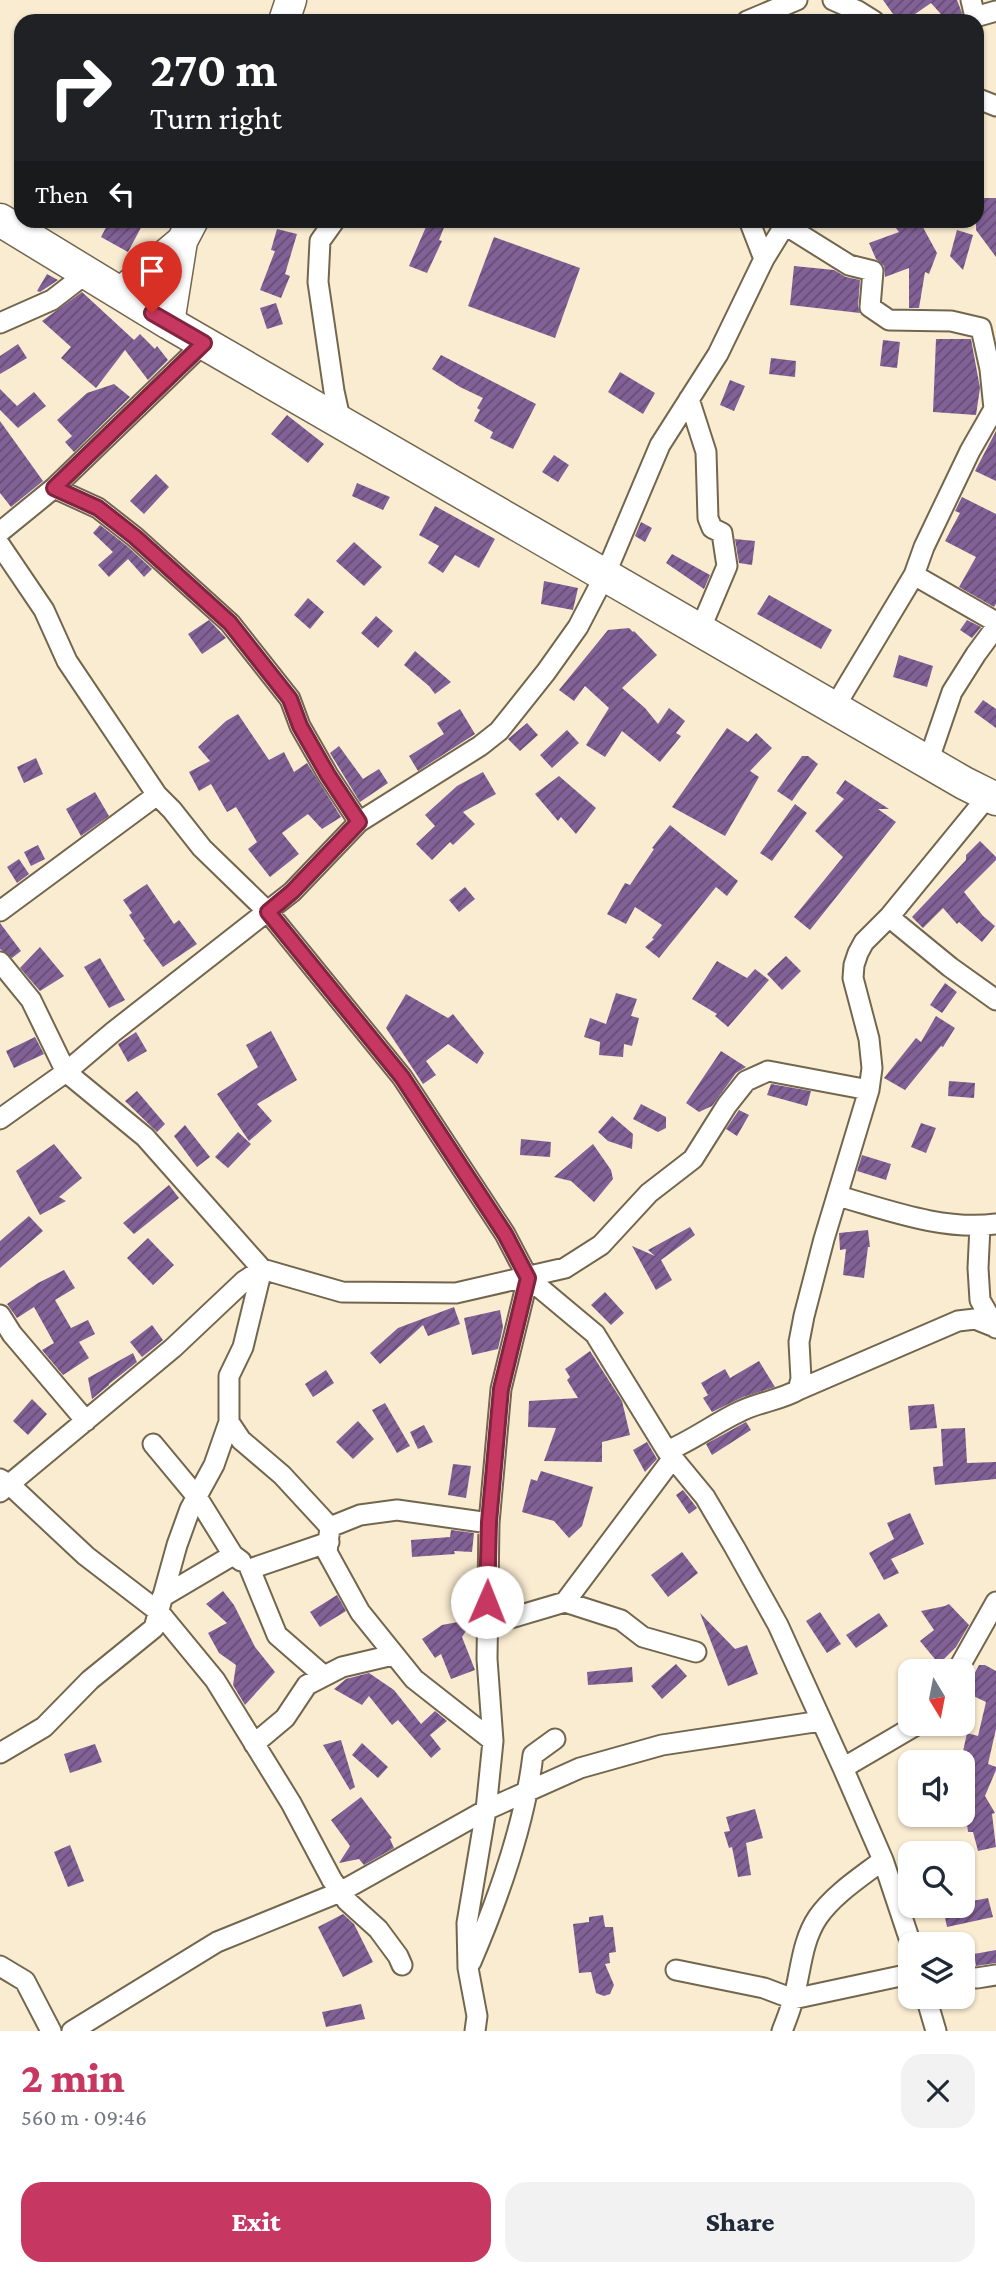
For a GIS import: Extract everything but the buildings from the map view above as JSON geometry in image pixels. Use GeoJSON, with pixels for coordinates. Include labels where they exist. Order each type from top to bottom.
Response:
{"type":"FeatureCollection","features":[{"type":"Feature","properties":{"kind":"highway"},"geometry":{"type":"LineString","coordinates":[[0,220],[169,323],[992,798]]}},
{"type":"Feature","properties":{"kind":"main road"},"geometry":{"type":"LineString","coordinates":[[120,293],[188,231]]}},
{"type":"Feature","properties":{"kind":"main road"},"geometry":{"type":"LineString","coordinates":[[169,323],[188,231]]}},
{"type":"Feature","properties":{"kind":"street"},"geometry":{"type":"LineString","coordinates":[[764,14],[797,0]]}},
{"type":"Feature","properties":{"kind":"street"},"geometry":{"type":"LineString","coordinates":[[832,0],[863,14]]}},
{"type":"Feature","properties":{"kind":"street"},"geometry":{"type":"LineString","coordinates":[[972,13],[996,11]]}},
{"type":"Feature","properties":{"kind":"street"},"geometry":{"type":"LineString","coordinates":[[329,228],[320,241],[318,282],[341,422]]}},
{"type":"Feature","properties":{"kind":"street"},"geometry":{"type":"LineString","coordinates":[[752,228],[764,259]]}},
{"type":"Feature","properties":{"kind":"street"},"geometry":{"type":"LineString","coordinates":[[0,1119],[66,1072],[113,1032],[268,912],[292,892],[359,822],[480,746],[499,731],[578,626],[605,575],[660,445],[718,354],[764,259],[783,228]]}},
{"type":"Feature","properties":{"kind":"street"},"geometry":{"type":"LineString","coordinates":[[794,228],[849,265],[873,271],[870,307],[889,320],[951,321],[981,328],[990,342],[995,408],[964,463],[924,547],[914,575],[834,708]]}},
{"type":"Feature","properties":{"kind":"street"},"geometry":{"type":"LineString","coordinates":[[0,323],[52,300],[87,273]]}},
{"type":"Feature","properties":{"kind":"street"},"geometry":{"type":"LineString","coordinates":[[0,532],[54,488],[204,343]]}},
{"type":"Feature","properties":{"kind":"street"},"geometry":{"type":"LineString","coordinates":[[689,399],[706,452],[708,518],[712,528],[722,533],[727,566],[700,630]]}},
{"type":"Feature","properties":{"kind":"street"},"geometry":{"type":"LineString","coordinates":[[54,488],[98,508],[135,537],[230,623],[290,699],[300,726],[359,822]]}},
{"type":"Feature","properties":{"kind":"street"},"geometry":{"type":"LineString","coordinates":[[0,545],[44,610],[67,661],[157,795],[202,848],[268,912],[402,1077],[505,1234],[528,1278],[595,1334],[670,1455],[705,1497],[778,1625],[883,1860],[907,1932]]}},
{"type":"Feature","properties":{"kind":"street"},"geometry":{"type":"LineString","coordinates":[[914,575],[996,625],[952,692],[928,762]]}},
{"type":"Feature","properties":{"kind":"street"},"geometry":{"type":"LineString","coordinates":[[0,911],[157,795]]}},
{"type":"Feature","properties":{"kind":"street"},"geometry":{"type":"LineString","coordinates":[[798,1390],[801,1379],[799,1342],[804,1316],[869,1090],[872,1068],[869,1039],[853,978],[854,965],[864,942],[992,798]]}},
{"type":"Feature","properties":{"kind":"street"},"geometry":{"type":"LineString","coordinates":[[889,917],[950,967],[996,1000]]}},
{"type":"Feature","properties":{"kind":"street"},"geometry":{"type":"LineString","coordinates":[[0,963],[31,1000],[66,1072],[145,1137],[262,1269],[342,1292],[456,1293],[565,1268],[601,1245],[649,1193],[693,1158],[746,1081],[768,1071],[869,1090]]}},
{"type":"Feature","properties":{"kind":"street"},"geometry":{"type":"LineString","coordinates":[[838,1196],[914,1217],[988,1225],[978,1268],[980,1300],[996,1327]]}},
{"type":"Feature","properties":{"kind":"street"},"geometry":{"type":"LineString","coordinates":[[262,1269],[244,1280],[173,1348],[86,1421],[3,1485],[86,1556],[161,1604],[215,1680],[291,1802],[340,1892],[378,1930],[402,1965]]}},
{"type":"Feature","properties":{"kind":"street"},"geometry":{"type":"LineString","coordinates":[[0,1753],[44,1727],[90,1680],[154,1628],[177,1545],[214,1465],[229,1422],[229,1376],[243,1347],[262,1269]]}},
{"type":"Feature","properties":{"kind":"street"},"geometry":{"type":"LineString","coordinates":[[493,2031],[476,2023],[468,1968],[467,1923],[486,1810],[493,1741],[487,1625],[489,1522],[501,1389],[528,1278]]}},
{"type":"Feature","properties":{"kind":"street"},"geometry":{"type":"LineString","coordinates":[[0,1315],[12,1334],[86,1421]]}},
{"type":"Feature","properties":{"kind":"street"},"geometry":{"type":"LineString","coordinates":[[565,1602],[670,1455],[691,1440],[743,1410],[789,1395],[958,1321],[975,1319],[996,1327]]}},
{"type":"Feature","properties":{"kind":"street"},"geometry":{"type":"LineString","coordinates":[[229,1422],[240,1440],[282,1475],[330,1535],[327,1552],[360,1612],[393,1655],[414,1679],[493,1741]]}},
{"type":"Feature","properties":{"kind":"street"},"geometry":{"type":"LineString","coordinates":[[153,1444],[197,1497],[233,1555],[250,1569],[277,1635],[324,1676]]}},
{"type":"Feature","properties":{"kind":"street"},"geometry":{"type":"LineString","coordinates":[[250,1569],[330,1535],[360,1515],[397,1510],[489,1522]]}},
{"type":"Feature","properties":{"kind":"street"},"geometry":{"type":"LineString","coordinates":[[161,1604],[233,1555]]}},
{"type":"Feature","properties":{"kind":"street"},"geometry":{"type":"LineString","coordinates":[[487,1625],[565,1602],[621,1620],[643,1637],[696,1652]]}},
{"type":"Feature","properties":{"kind":"street"},"geometry":{"type":"LineString","coordinates":[[964,1659],[996,1602]]}},
{"type":"Feature","properties":{"kind":"street"},"geometry":{"type":"LineString","coordinates":[[254,1744],[285,1718],[307,1685],[342,1667],[393,1655]]}},
{"type":"Feature","properties":{"kind":"street"},"geometry":{"type":"LineString","coordinates":[[72,2031],[217,1942],[340,1892],[486,1810],[580,1768],[662,1745],[821,1721]]}},
{"type":"Feature","properties":{"kind":"street"},"geometry":{"type":"LineString","coordinates":[[843,1768],[898,1736]]}},
{"type":"Feature","properties":{"kind":"street"},"geometry":{"type":"LineString","coordinates":[[468,1968],[486,1926],[528,1791],[533,1755],[555,1739]]}},
{"type":"Feature","properties":{"kind":"street"},"geometry":{"type":"LineString","coordinates":[[782,2031],[793,1999],[808,1936],[817,1918],[852,1883],[883,1860]]}},
{"type":"Feature","properties":{"kind":"street"},"geometry":{"type":"LineString","coordinates":[[0,1966],[25,1981],[51,2031]]}},
{"type":"Feature","properties":{"kind":"street"},"geometry":{"type":"LineString","coordinates":[[676,1970],[764,1988],[793,1999],[898,1977]]}},
{"type":"Feature","properties":{"kind":"street"},"geometry":{"type":"LineString","coordinates":[[975,1978],[996,1975]]}},
{"type":"Feature","properties":{"kind":"street"},"geometry":{"type":"LineString","coordinates":[[930,2009],[936,2031]]}},
{"type":"Feature","properties":{"kind":"route"},"geometry":{"type":"LineString","coordinates":[[152,313],[204,343],[54,488],[98,508],[135,537],[230,623],[290,699],[300,726],[359,822],[292,892],[268,912],[402,1077],[505,1234],[528,1278],[501,1389],[489,1522],[487,1602]]}}]}
